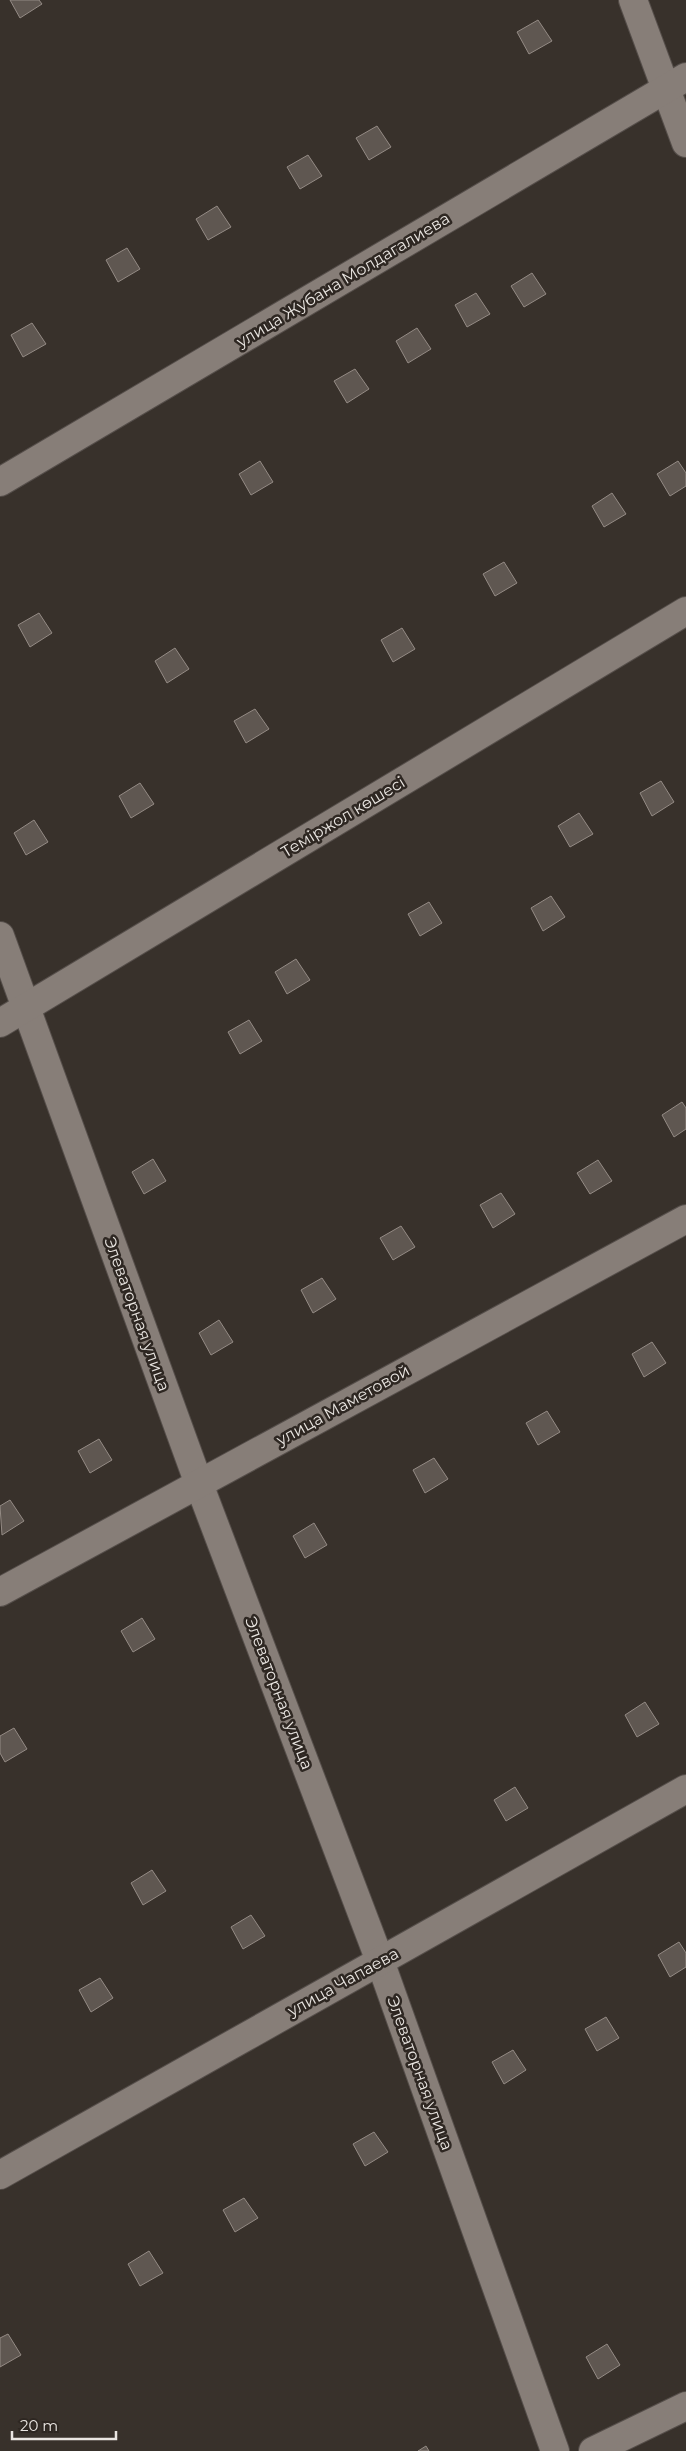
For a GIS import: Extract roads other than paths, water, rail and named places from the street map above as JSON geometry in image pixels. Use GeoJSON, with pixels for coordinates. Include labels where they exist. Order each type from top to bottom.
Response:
{"type":"FeatureCollection","features":[{"type":"Feature","properties":{"kind":"street"},"geometry":{"type":"LineString","coordinates":[[633,0],[676,83],[686,143]]}},
{"type":"Feature","properties":{"kind":"street","name":"улица Жубана Молдагалиева"},"geometry":{"type":"LineString","coordinates":[[0,482],[676,83]]}},
{"type":"Feature","properties":{"kind":"street","name":"Теміржол көшесі"},"geometry":{"type":"LineString","coordinates":[[0,1023],[686,611]]}},
{"type":"Feature","properties":{"kind":"street","name":"Элеваторная улица"},"geometry":{"type":"LineString","coordinates":[[0,936],[199,1484],[380,1961],[555,2451]]}},
{"type":"Feature","properties":{"kind":"street","name":"улица Маметовой"},"geometry":{"type":"LineString","coordinates":[[0,1592],[686,1219]]}},
{"type":"Feature","properties":{"kind":"street","name":"улица Чапаева"},"geometry":{"type":"LineString","coordinates":[[0,2175],[686,1788]]}},
{"type":"Feature","properties":{"kind":"street"},"geometry":{"type":"LineString","coordinates":[[593,2451],[686,2406]]}}]}
